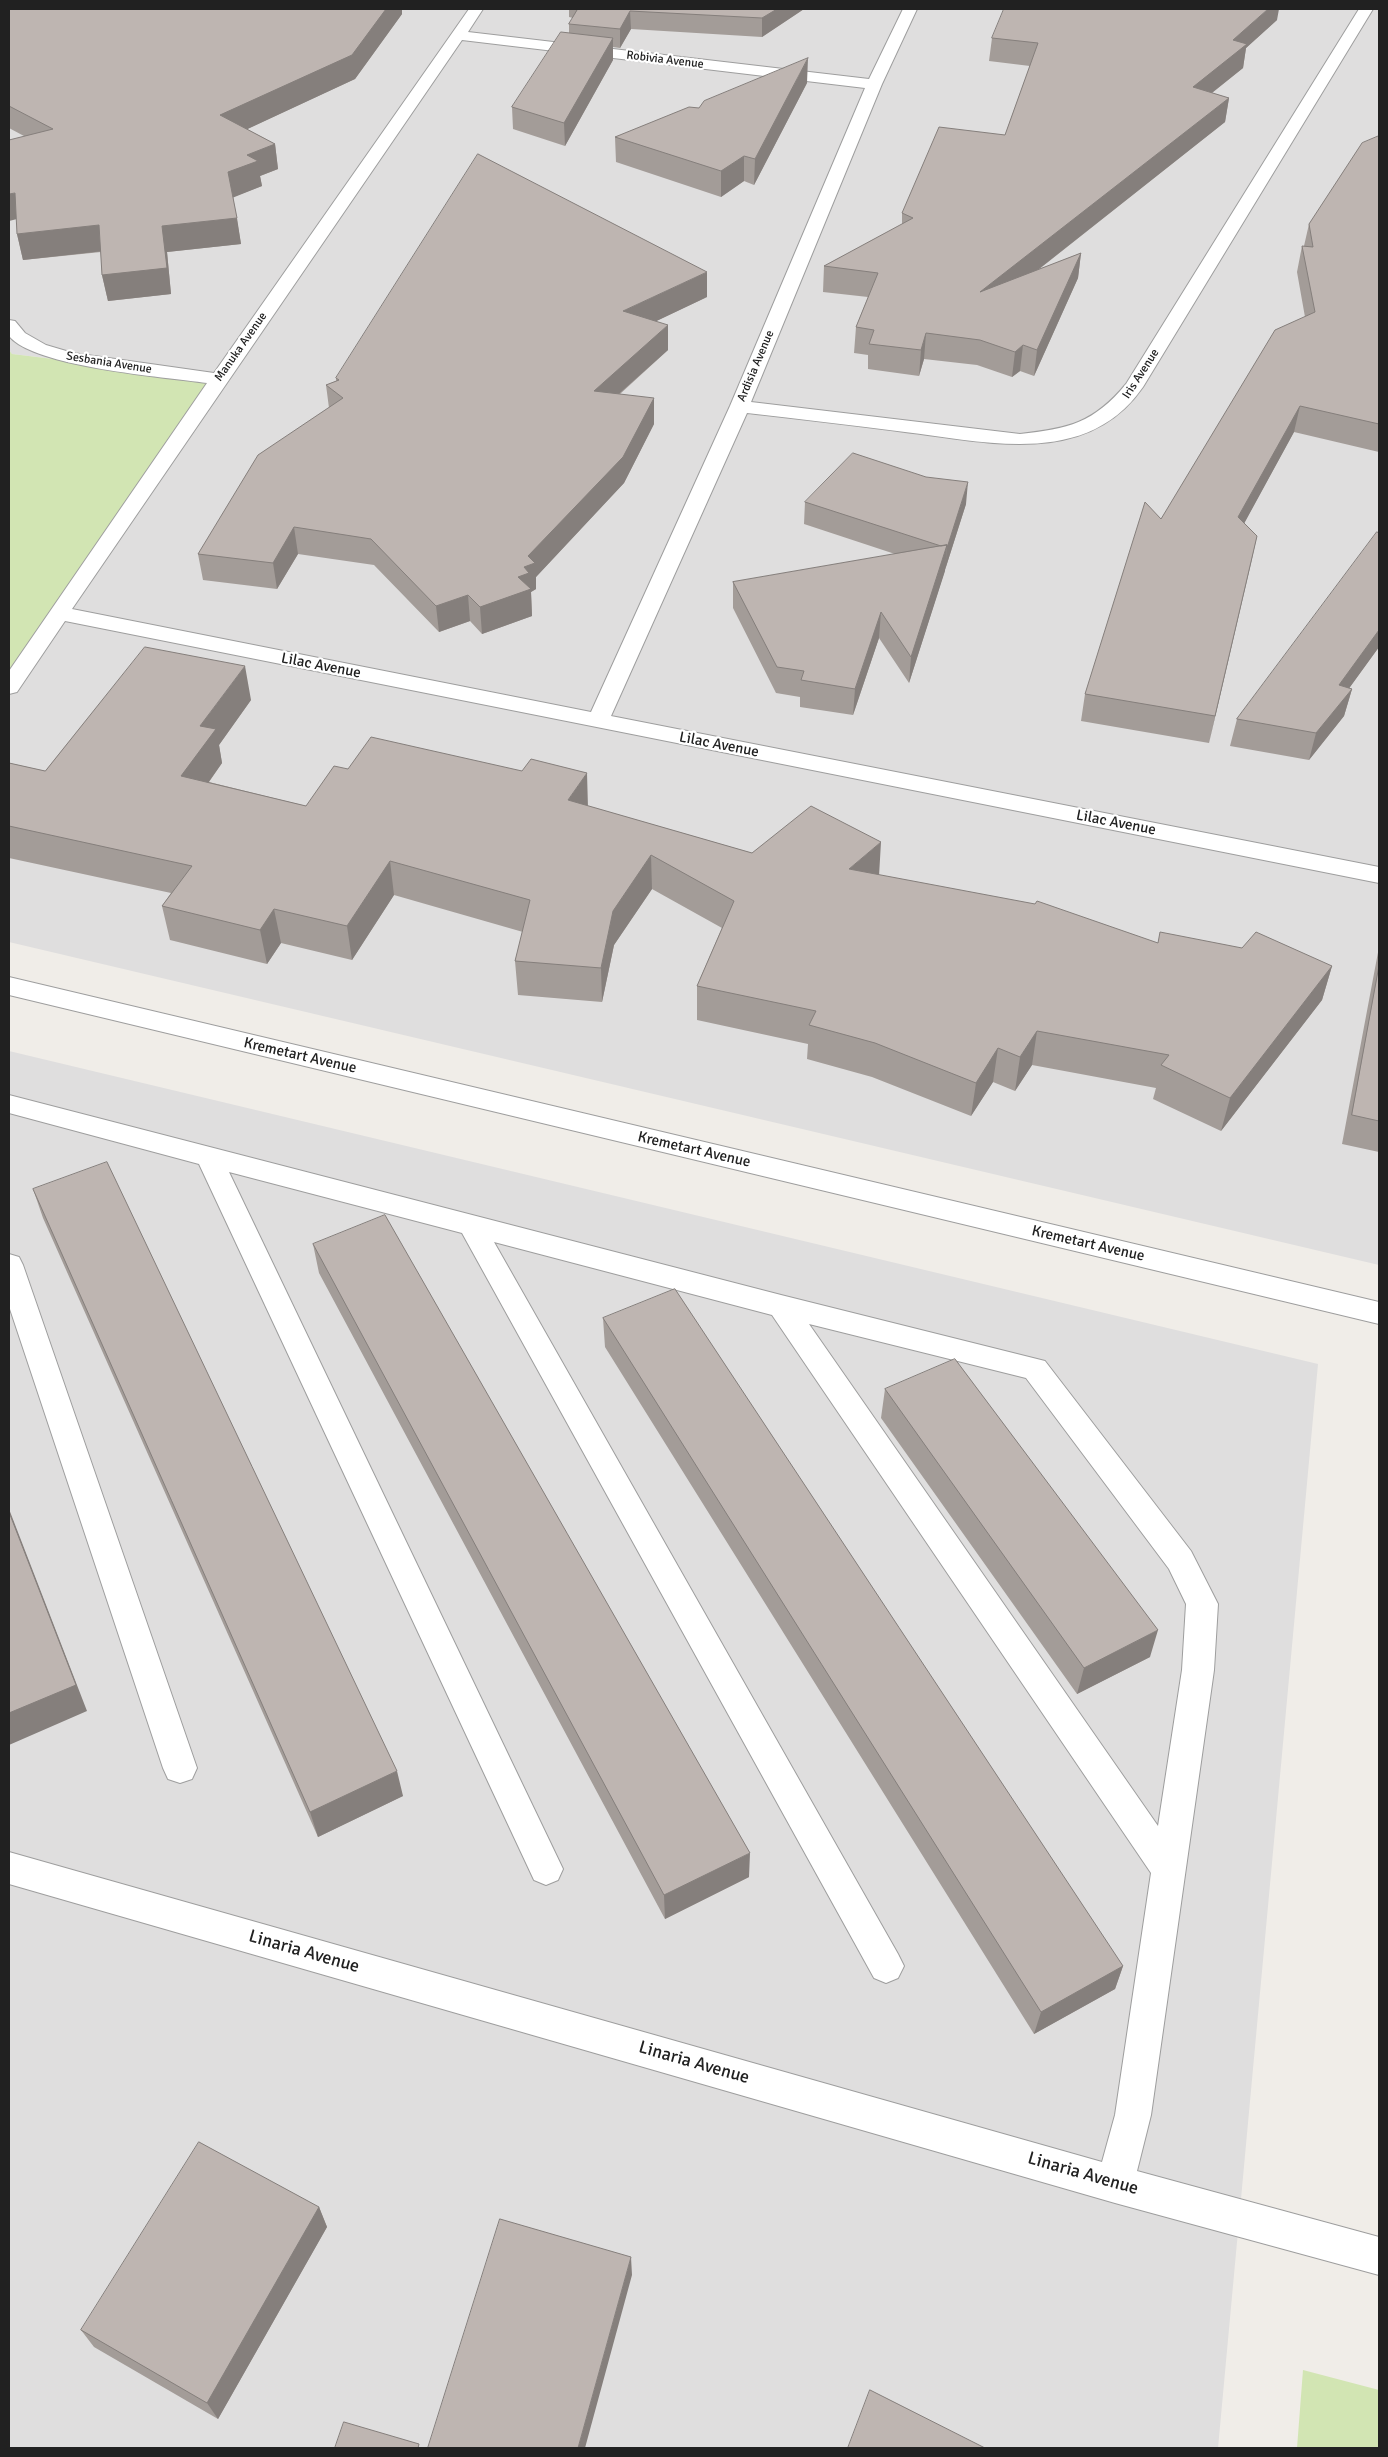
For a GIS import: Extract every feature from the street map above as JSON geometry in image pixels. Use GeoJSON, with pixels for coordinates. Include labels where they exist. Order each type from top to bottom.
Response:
{"type":"FeatureCollection","features":[{"type":"Feature","properties":{"kind":"street","name":"Manuka Avenue"},"geometry":{"type":"LineString","coordinates":[[9,687],[219,379],[476,9]]}},
{"type":"Feature","properties":{"kind":"street","name":"Ardisia Avenue"},"geometry":{"type":"LineString","coordinates":[[598,721],[740,406],[874,84],[910,9]]}},
{"type":"Feature","properties":{"kind":"street","name":"Iris Avenue"},"geometry":{"type":"LineString","coordinates":[[740,406],[1020,440],[1066,435],[1098,423],[1119,406],[1134,387],[1366,9]]}},
{"type":"Feature","properties":{"kind":"street","name":"Robivia Avenue"},"geometry":{"type":"LineString","coordinates":[[456,36],[874,84]]}},
{"type":"Feature","properties":{"kind":"street","name":"Sesbania Avenue"},"geometry":{"type":"LineString","coordinates":[[9,324],[19,337],[39,349],[71,358],[219,379]]}},
{"type":"Feature","properties":{"kind":"street","name":"Lilac Avenue"},"geometry":{"type":"LineString","coordinates":[[58,613],[1379,875]]}},
{"type":"Feature","properties":{"kind":"street","name":"Kremetart Avenue"},"geometry":{"type":"LineString","coordinates":[[9,986],[1379,1313]]}},
{"type":"Feature","properties":{"kind":"street"},"geometry":{"type":"LineString","coordinates":[[9,1104],[470,1223],[781,1306],[1035,1369],[1180,1560],[1202,1604],[1198,1670],[1133,2115],[1116,2184]]}},
{"type":"Feature","properties":{"kind":"street"},"geometry":{"type":"LineString","coordinates":[[208,1155],[546,1869]]}},
{"type":"Feature","properties":{"kind":"street"},"geometry":{"type":"LineString","coordinates":[[470,1223],[886,1966]]}},
{"type":"Feature","properties":{"kind":"street"},"geometry":{"type":"LineString","coordinates":[[9,1265],[180,1768]]}},
{"type":"Feature","properties":{"kind":"street"},"geometry":{"type":"LineString","coordinates":[[781,1306],[1168,1869]]}},
{"type":"Feature","properties":{"kind":"street","name":"Linaria Avenue"},"geometry":{"type":"LineString","coordinates":[[9,1868],[1116,2184],[1379,2256]]}},
{"type":"Feature","properties":{"kind":"shaded area"},"geometry":{"type":"Polygon","coordinates":[[[9,9],[1379,9],[1379,1265],[9,942],[9,687],[219,379],[12,354],[9,350],[9,9]]]}},
{"type":"Feature","properties":{"kind":"shaded area"},"geometry":{"type":"Polygon","coordinates":[[[9,1051],[1318,1364],[1218,2448],[9,2448],[9,1051]]]}},
{"type":"Feature","properties":{"kind":"green space"},"geometry":{"type":"Polygon","coordinates":[[[9,350],[12,354],[219,379],[9,687],[9,350]]]}},
{"type":"Feature","properties":{"kind":"green space"},"geometry":{"type":"Polygon","coordinates":[[[1303,2370],[1379,2390],[1379,2448],[1297,2448],[1303,2370]]]}},
{"type":"Feature","properties":{"kind":"building"},"geometry":{"type":"Polygon","coordinates":[[[9,9],[386,9],[352,55],[220,115],[275,144],[247,155],[258,161],[228,172],[237,218],[162,226],[167,268],[102,275],[99,225],[17,234],[15,193],[9,194],[9,140],[53,129],[9,106],[9,9]]]}},
{"type":"Feature","properties":{"kind":"building"},"geometry":{"type":"Polygon","coordinates":[[[578,9],[777,9],[762,18],[630,11],[620,29],[569,24],[578,9]]]}},
{"type":"Feature","properties":{"kind":"building"},"geometry":{"type":"Polygon","coordinates":[[[1004,9],[1268,9],[1233,40],[1247,44],[1193,87],[1229,98],[980,292],[1081,253],[1037,350],[1023,345],[1015,352],[980,340],[926,333],[921,350],[869,344],[874,330],[856,327],[878,273],[824,266],[913,218],[902,213],[939,127],[1005,135],[1038,43],[992,38],[1004,9]]]}},
{"type":"Feature","properties":{"kind":"building"},"geometry":{"type":"Polygon","coordinates":[[[561,32],[613,38],[564,123],[512,107],[561,32]]]}},
{"type":"Feature","properties":{"kind":"building"},"geometry":{"type":"Polygon","coordinates":[[[808,58],[755,159],[744,156],[721,171],[615,137],[689,107],[699,108],[704,101],[808,58]]]}},
{"type":"Feature","properties":{"kind":"building"},"geometry":{"type":"Polygon","coordinates":[[[1379,136],[1379,424],[1300,406],[1238,517],[1257,536],[1215,716],[1085,694],[1145,502],[1161,519],[1275,330],[1315,312],[1302,246],[1313,247],[1309,224],[1362,143],[1379,136]]]}},
{"type":"Feature","properties":{"kind":"building"},"geometry":{"type":"Polygon","coordinates":[[[478,154],[707,272],[623,311],[668,325],[594,391],[654,398],[623,457],[528,556],[535,563],[524,567],[529,573],[518,577],[531,589],[480,607],[468,595],[436,606],[371,539],[294,527],[273,563],[198,554],[258,455],[343,398],[326,385],[339,380],[336,378],[478,154]]]}},
{"type":"Feature","properties":{"kind":"building"},"geometry":{"type":"Polygon","coordinates":[[[853,453],[926,477],[968,482],[947,548],[947,545],[941,546],[805,502],[853,453]]]}},
{"type":"Feature","properties":{"kind":"building"},"geometry":{"type":"Polygon","coordinates":[[[1377,532],[1379,533],[1379,630],[1339,685],[1352,689],[1316,733],[1237,719],[1377,532]]]}},
{"type":"Feature","properties":{"kind":"building"},"geometry":{"type":"Polygon","coordinates":[[[947,545],[911,657],[881,612],[855,689],[801,680],[804,671],[777,667],[733,582],[947,545]]]}},
{"type":"Feature","properties":{"kind":"building"},"geometry":{"type":"Polygon","coordinates":[[[145,647],[245,666],[200,726],[216,729],[181,776],[306,806],[334,766],[348,769],[371,737],[522,771],[531,759],[587,773],[568,800],[752,853],[811,806],[881,842],[849,869],[1035,904],[1037,901],[1158,943],[1160,932],[1242,948],[1256,932],[1332,966],[1230,1098],[1161,1065],[1169,1055],[1037,1031],[1020,1057],[998,1048],[976,1083],[875,1043],[809,1025],[816,1011],[697,986],[734,901],[651,855],[613,911],[601,968],[515,961],[530,900],[390,861],[347,926],[274,909],[260,930],[162,906],[192,866],[9,826],[9,763],[45,771],[145,647]]]}},
{"type":"Feature","properties":{"kind":"building"},"geometry":{"type":"Polygon","coordinates":[[[1379,966],[1379,1121],[1352,1115],[1379,966]]]}},
{"type":"Feature","properties":{"kind":"building"},"geometry":{"type":"Polygon","coordinates":[[[107,1162],[397,1771],[310,1812],[33,1189],[107,1162]]]}},
{"type":"Feature","properties":{"kind":"building"},"geometry":{"type":"Polygon","coordinates":[[[385,1215],[750,1853],[664,1895],[313,1244],[385,1215]]]}},
{"type":"Feature","properties":{"kind":"building"},"geometry":{"type":"Polygon","coordinates":[[[675,1289],[1123,1966],[1041,2012],[603,1318],[675,1289]]]}},
{"type":"Feature","properties":{"kind":"building"},"geometry":{"type":"Polygon","coordinates":[[[955,1359],[1158,1630],[1084,1668],[885,1389],[955,1359]]]}},
{"type":"Feature","properties":{"kind":"building"},"geometry":{"type":"Polygon","coordinates":[[[9,1512],[76,1685],[9,1713],[9,1512]]]}},
{"type":"Feature","properties":{"kind":"building"},"geometry":{"type":"Polygon","coordinates":[[[199,2142],[319,2207],[207,2403],[81,2330],[199,2142]]]}},
{"type":"Feature","properties":{"kind":"building"},"geometry":{"type":"Polygon","coordinates":[[[500,2219],[631,2257],[578,2448],[428,2448],[500,2219]]]}},
{"type":"Feature","properties":{"kind":"building"},"geometry":{"type":"Polygon","coordinates":[[[870,2390],[985,2448],[848,2448],[870,2390]]]}},
{"type":"Feature","properties":{"kind":"building"},"geometry":{"type":"Polygon","coordinates":[[[344,2422],[419,2444],[418,2448],[335,2448],[344,2422]]]}}]}
